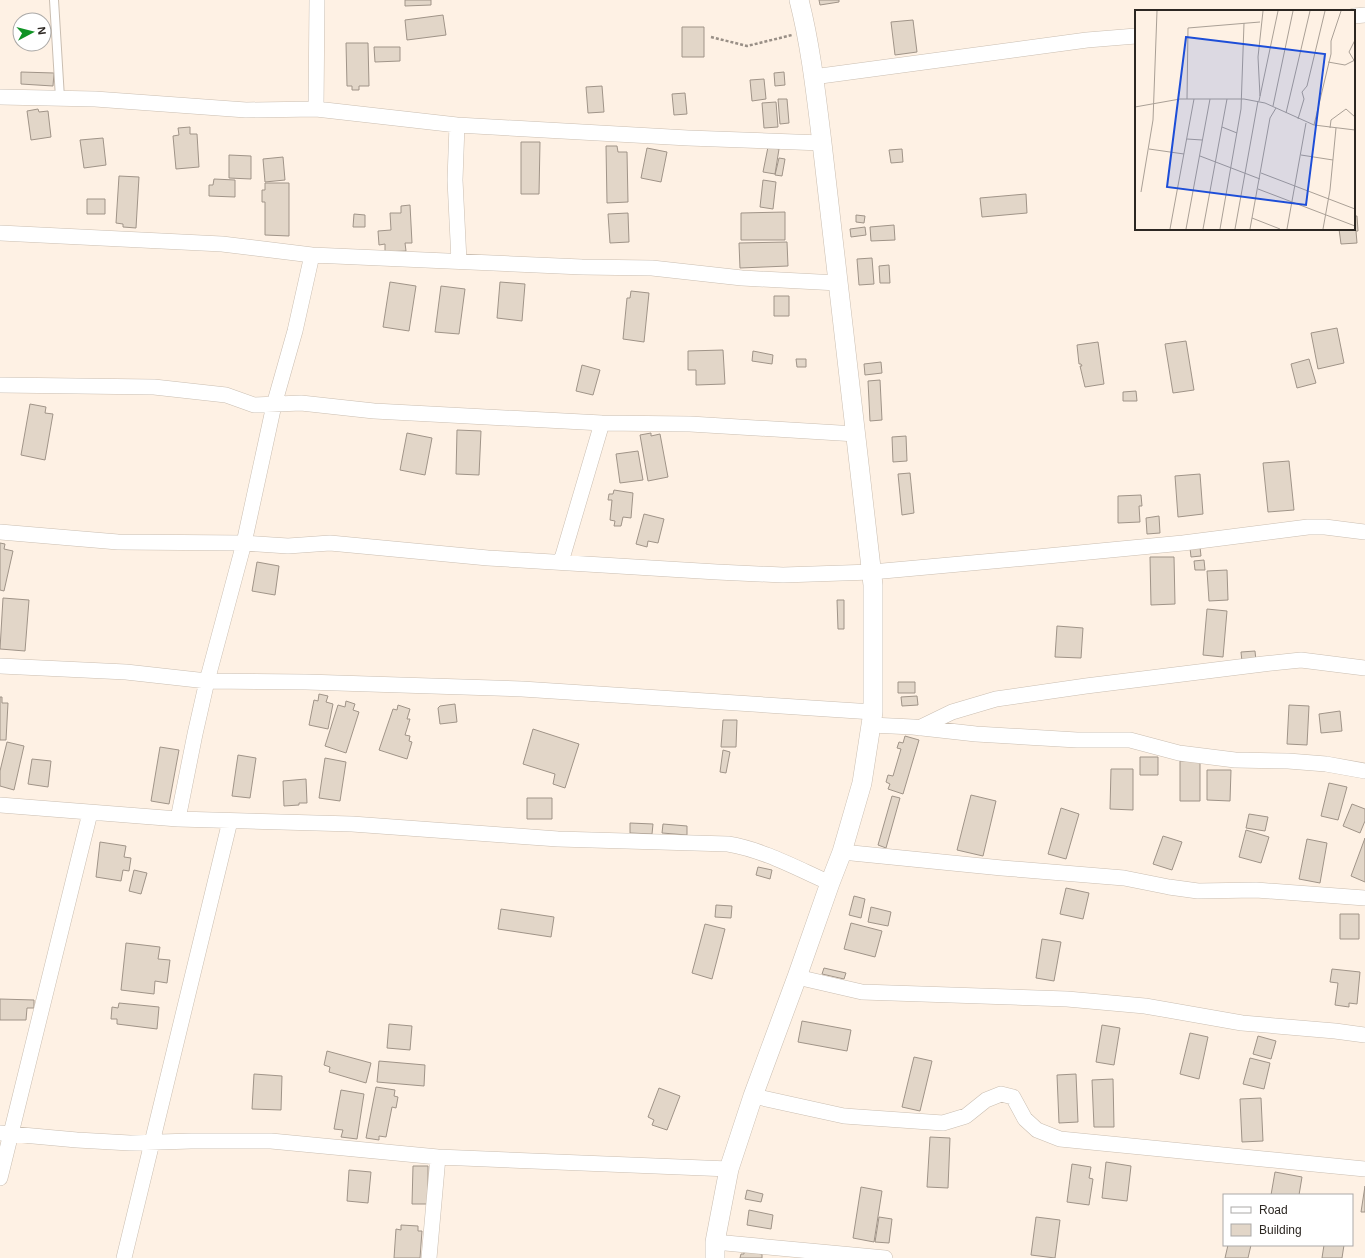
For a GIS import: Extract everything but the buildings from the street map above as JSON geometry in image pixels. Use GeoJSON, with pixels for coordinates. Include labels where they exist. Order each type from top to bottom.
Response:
{"type":"FeatureCollection","features":[{"type":"Feature","properties":{"kind":"street"},"geometry":{"type":"LineString","coordinates":[[316,110],[317,0]]}},
{"type":"Feature","properties":{"kind":"street"},"geometry":{"type":"LineString","coordinates":[[799,0],[806,32],[822,143],[872,572],[872,719],[862,783],[842,852],[753,1096],[729,1169],[715,1250],[885,1258]]}},
{"type":"Feature","properties":{"kind":"street"},"geometry":{"type":"LineString","coordinates":[[1355,16],[1365,15]]}},
{"type":"Feature","properties":{"kind":"street"},"geometry":{"type":"LineString","coordinates":[[813,77],[1087,40],[1135,36]]}},
{"type":"Feature","properties":{"kind":"street"},"geometry":{"type":"LineString","coordinates":[[0,97],[95,99],[246,110],[316,110],[457,125],[688,138],[822,143]]}},
{"type":"Feature","properties":{"kind":"street"},"geometry":{"type":"LineString","coordinates":[[457,125],[455,180],[459,260]]}},
{"type":"Feature","properties":{"kind":"street"},"geometry":{"type":"LineString","coordinates":[[0,232],[222,244],[312,255],[459,260],[582,267],[652,268],[742,278],[838,283]]}},
{"type":"Feature","properties":{"kind":"street"},"geometry":{"type":"LineString","coordinates":[[178,819],[194,734],[244,543],[274,405],[295,330],[312,255]]}},
{"type":"Feature","properties":{"kind":"street"},"geometry":{"type":"LineString","coordinates":[[0,385],[154,387],[226,395],[254,405],[301,403],[374,411],[602,423],[690,424],[856,434]]}},
{"type":"Feature","properties":{"kind":"street"},"geometry":{"type":"LineString","coordinates":[[561,562],[602,423]]}},
{"type":"Feature","properties":{"kind":"street"},"geometry":{"type":"LineString","coordinates":[[0,532],[118,542],[244,543],[288,546],[330,543],[488,558],[783,575],[872,572],[1183,543],[1308,527],[1325,527],[1365,532]]}},
{"type":"Feature","properties":{"kind":"street"},"geometry":{"type":"LineString","coordinates":[[919,728],[952,712],[996,699],[1086,686],[1301,660],[1365,668]]}},
{"type":"Feature","properties":{"kind":"street"},"geometry":{"type":"LineString","coordinates":[[0,666],[126,672],[207,681],[306,682],[522,689],[872,719],[919,728],[976,734],[1069,739],[1130,740],[1179,753],[1235,760],[1288,761],[1326,764],[1365,771]]}},
{"type":"Feature","properties":{"kind":"street"},"geometry":{"type":"LineString","coordinates":[[0,805],[178,819],[352,824],[558,839],[728,844],[746,847],[764,853],[830,882]]}},
{"type":"Feature","properties":{"kind":"street"},"geometry":{"type":"LineString","coordinates":[[0,1178],[6,1134],[90,813]]}},
{"type":"Feature","properties":{"kind":"street"},"geometry":{"type":"LineString","coordinates":[[124,1258],[230,821]]}},
{"type":"Feature","properties":{"kind":"street"},"geometry":{"type":"LineString","coordinates":[[842,852],[1124,878],[1198,891],[1256,890],[1365,898]]}},
{"type":"Feature","properties":{"kind":"street"},"geometry":{"type":"LineString","coordinates":[[797,977],[862,992],[1067,999],[1145,1006],[1242,1023],[1365,1035]]}},
{"type":"Feature","properties":{"kind":"street"},"geometry":{"type":"LineString","coordinates":[[753,1096],[844,1116],[943,1123],[966,1116],[986,1100],[1001,1094],[1013,1097],[1025,1119],[1037,1130],[1060,1139],[1365,1170]]}},
{"type":"Feature","properties":{"kind":"street"},"geometry":{"type":"LineString","coordinates":[[6,1134],[130,1143],[271,1141],[438,1157],[729,1169]]}},
{"type":"Feature","properties":{"kind":"street"},"geometry":{"type":"LineString","coordinates":[[429,1258],[438,1157]]}},
{"type":"Feature","properties":{"kind":"lane"},"geometry":{"type":"LineString","coordinates":[[54,0],[60,98]]}},
{"type":"Feature","properties":{"kind":"path"},"geometry":{"type":"LineString","coordinates":[[711,37],[747,46],[806,32]]}}]}
